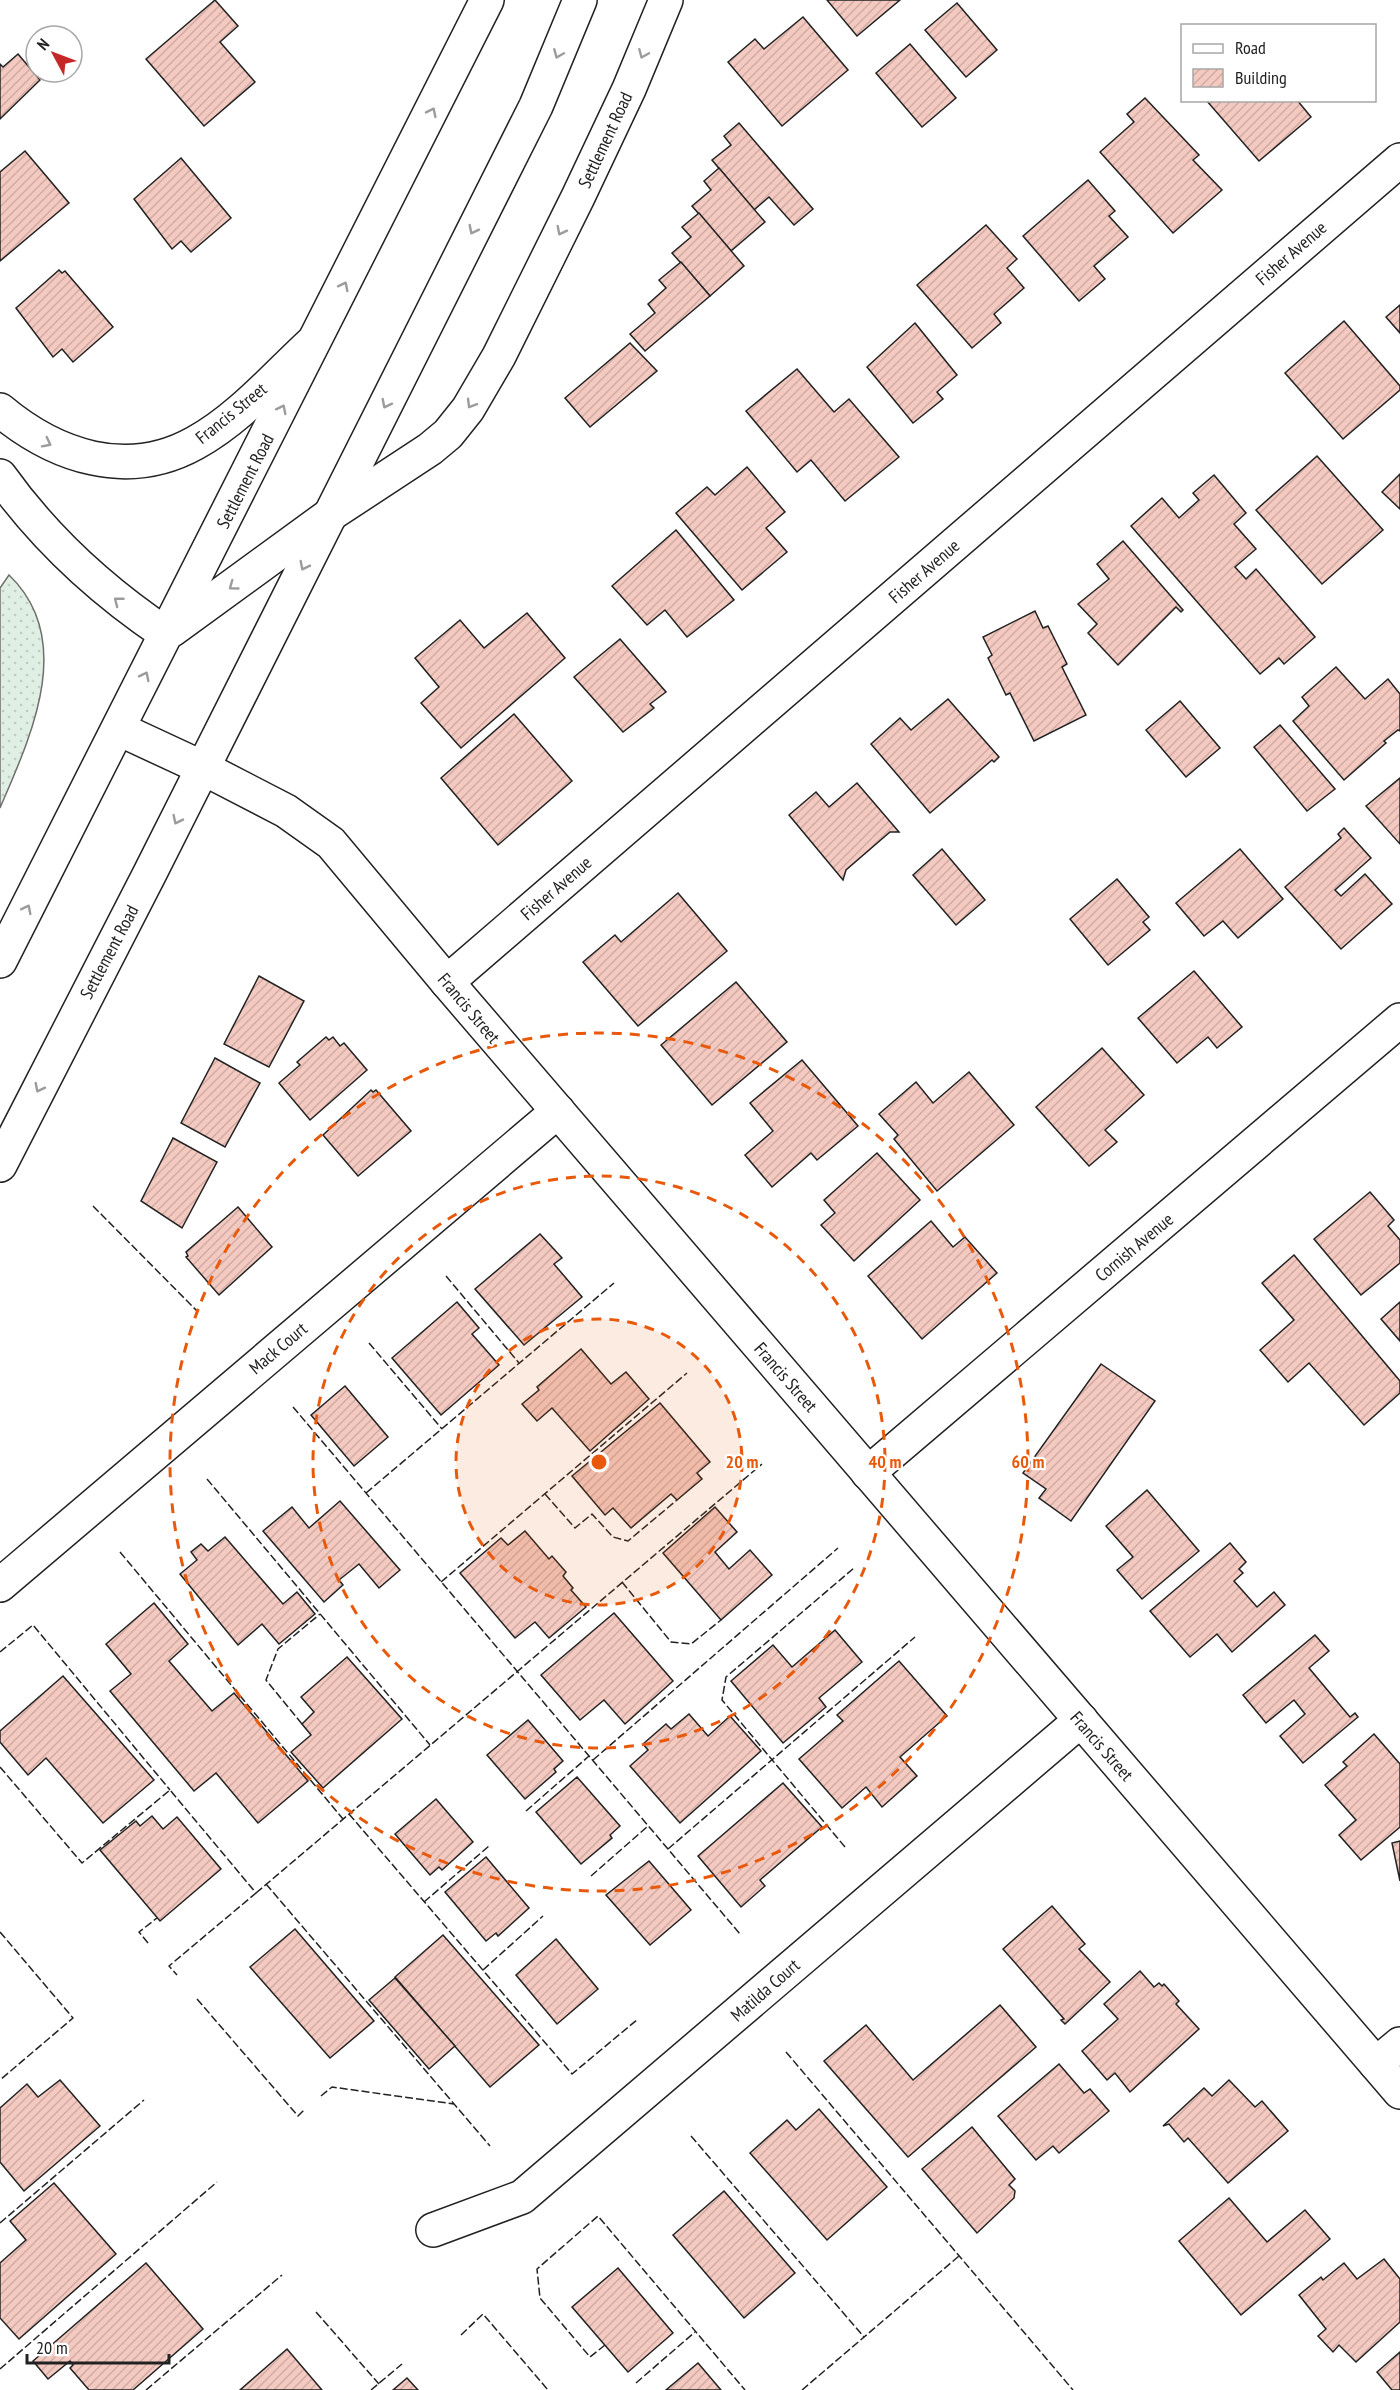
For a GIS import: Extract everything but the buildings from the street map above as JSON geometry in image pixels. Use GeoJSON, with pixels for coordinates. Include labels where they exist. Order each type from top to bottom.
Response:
{"type":"FeatureCollection","features":[{"type":"Feature","properties":{"kind":"main road","name":"Settlement Road"},"geometry":{"type":"LineString","coordinates":[[0,961],[487,0]]}},
{"type":"Feature","properties":{"kind":"main road","name":"Settlement Road"},"geometry":{"type":"LineString","coordinates":[[0,1165],[203,768],[536,106],[580,0]]}},
{"type":"Feature","properties":{"kind":"main road","name":"Settlement Road"},"geometry":{"type":"LineString","coordinates":[[331,514],[430,449],[452,429],[468,409],[499,356],[578,197],[629,89],[666,0]]}},
{"type":"Feature","properties":{"kind":"main road","name":"Fisher Avenue"},"geometry":{"type":"LineString","coordinates":[[447,982],[1400,160]]}},
{"type":"Feature","properties":{"kind":"main road","name":"Francis Street"},"geometry":{"type":"LineString","coordinates":[[0,410],[34,437],[70,453],[135,461],[165,455],[195,443],[228,419],[317,339]]}},
{"type":"Feature","properties":{"kind":"main road"},"geometry":{"type":"LineString","coordinates":[[0,476],[49,535],[96,582],[122,604],[166,634],[331,514]]}},
{"type":"Feature","properties":{"kind":"main road","name":"Francis Street"},"geometry":{"type":"LineString","coordinates":[[119,729],[203,768],[286,811],[331,843],[558,1112],[1081,1720],[1388,2054],[1400,2092]]}},
{"type":"Feature","properties":{"kind":"main road","name":"Cornish Avenue"},"geometry":{"type":"LineString","coordinates":[[868,1473],[1400,1020]]}},
{"type":"Feature","properties":{"kind":"main road","name":"Mack Court"},"geometry":{"type":"LineString","coordinates":[[0,1586],[558,1112]]}},
{"type":"Feature","properties":{"kind":"main road","name":"Matilda Court"},"geometry":{"type":"LineString","coordinates":[[433,2230],[522,2198],[1081,1720]]}},
{"type":"Feature","properties":{"kind":"green space"},"geometry":{"type":"Polygon","coordinates":[[[9,575],[29,601],[40,629],[44,659],[41,690],[34,721],[0,808],[0,588],[9,575]]]}},
{"type":"Feature","properties":{"kind":"fence"},"geometry":{"type":"LineString","coordinates":[[93,1206],[197,1311]]}},
{"type":"Feature","properties":{"kind":"fence"},"geometry":{"type":"LineString","coordinates":[[446,1276],[519,1363]]}},
{"type":"Feature","properties":{"kind":"fence"},"geometry":{"type":"LineString","coordinates":[[366,1493],[614,1283]]}},
{"type":"Feature","properties":{"kind":"fence"},"geometry":{"type":"LineString","coordinates":[[369,1343],[442,1429]]}},
{"type":"Feature","properties":{"kind":"fence"},"geometry":{"type":"LineString","coordinates":[[441,1582],[687,1373]]}},
{"type":"Feature","properties":{"kind":"fence"},"geometry":{"type":"LineString","coordinates":[[293,1407],[740,1934]]}},
{"type":"Feature","properties":{"kind":"fence"},"geometry":{"type":"LineString","coordinates":[[256,1893],[762,1464]]}},
{"type":"Feature","properties":{"kind":"fence"},"geometry":{"type":"LineString","coordinates":[[207,1479],[430,1745]]}},
{"type":"Feature","properties":{"kind":"fence"},"geometry":{"type":"LineString","coordinates":[[545,1494],[575,1528],[592,1514],[613,1537],[628,1541],[677,1500]]}},
{"type":"Feature","properties":{"kind":"fence"},"geometry":{"type":"LineString","coordinates":[[593,1760],[838,1548]]}},
{"type":"Feature","properties":{"kind":"fence"},"geometry":{"type":"LineString","coordinates":[[120,1552],[343,1819]]}},
{"type":"Feature","properties":{"kind":"fence"},"geometry":{"type":"LineString","coordinates":[[845,1847],[722,1700],[726,1677],[854,1568]]}},
{"type":"Feature","properties":{"kind":"fence"},"geometry":{"type":"LineString","coordinates":[[622,1582],[671,1642],[691,1644],[721,1620]]}},
{"type":"Feature","properties":{"kind":"fence"},"geometry":{"type":"LineString","coordinates":[[302,1724],[266,1680],[278,1649],[320,1614]]}},
{"type":"Feature","properties":{"kind":"fence"},"geometry":{"type":"LineString","coordinates":[[0,1652],[33,1625],[170,1790]]}},
{"type":"Feature","properties":{"kind":"fence"},"geometry":{"type":"LineString","coordinates":[[668,1849],[915,1637]]}},
{"type":"Feature","properties":{"kind":"fence"},"geometry":{"type":"LineString","coordinates":[[526,1811],[589,1756]]}},
{"type":"Feature","properties":{"kind":"fence"},"geometry":{"type":"LineString","coordinates":[[0,1767],[82,1863],[170,1790],[256,1893],[169,1966],[177,1975]]}},
{"type":"Feature","properties":{"kind":"fence"},"geometry":{"type":"LineString","coordinates":[[349,1814],[572,2074],[638,2019]]}},
{"type":"Feature","properties":{"kind":"fence"},"geometry":{"type":"LineString","coordinates":[[591,1876],[648,1826]]}},
{"type":"Feature","properties":{"kind":"fence"},"geometry":{"type":"LineString","coordinates":[[424,1902],[489,1846]]}},
{"type":"Feature","properties":{"kind":"fence"},"geometry":{"type":"LineString","coordinates":[[266,1884],[490,2146]]}},
{"type":"Feature","properties":{"kind":"fence"},"geometry":{"type":"LineString","coordinates":[[483,1970],[543,1916]]}},
{"type":"Feature","properties":{"kind":"fence"},"geometry":{"type":"LineString","coordinates":[[148,1943],[139,1932],[157,1918]]}},
{"type":"Feature","properties":{"kind":"fence"},"geometry":{"type":"LineString","coordinates":[[0,1932],[73,2018],[0,2080]]}},
{"type":"Feature","properties":{"kind":"fence"},"geometry":{"type":"LineString","coordinates":[[197,1999],[298,2116],[304,2110]]}},
{"type":"Feature","properties":{"kind":"fence"},"geometry":{"type":"LineString","coordinates":[[786,2052],[1073,2390]]}},
{"type":"Feature","properties":{"kind":"fence"},"geometry":{"type":"LineString","coordinates":[[321,2096],[332,2087],[454,2104]]}},
{"type":"Feature","properties":{"kind":"fence"},"geometry":{"type":"LineString","coordinates":[[0,2223],[144,2100]]}},
{"type":"Feature","properties":{"kind":"fence"},"geometry":{"type":"LineString","coordinates":[[691,2136],[864,2337]]}},
{"type":"Feature","properties":{"kind":"fence"},"geometry":{"type":"LineString","coordinates":[[0,2369],[217,2182]]}},
{"type":"Feature","properties":{"kind":"fence"},"geometry":{"type":"LineString","coordinates":[[605,2345],[590,2357],[540,2298],[537,2269],[598,2216],[745,2390]]}},
{"type":"Feature","properties":{"kind":"fence"},"geometry":{"type":"LineString","coordinates":[[802,2390],[959,2256]]}},
{"type":"Feature","properties":{"kind":"fence"},"geometry":{"type":"LineString","coordinates":[[146,2390],[282,2275]]}},
{"type":"Feature","properties":{"kind":"fence"},"geometry":{"type":"LineString","coordinates":[[316,2312],[379,2384]]}},
{"type":"Feature","properties":{"kind":"fence"},"geometry":{"type":"LineString","coordinates":[[461,2335],[483,2314],[548,2390]]}},
{"type":"Feature","properties":{"kind":"fence"},"geometry":{"type":"LineString","coordinates":[[636,2383],[695,2332]]}},
{"type":"Feature","properties":{"kind":"fence"},"geometry":{"type":"LineString","coordinates":[[371,2390],[402,2364]]}}]}
